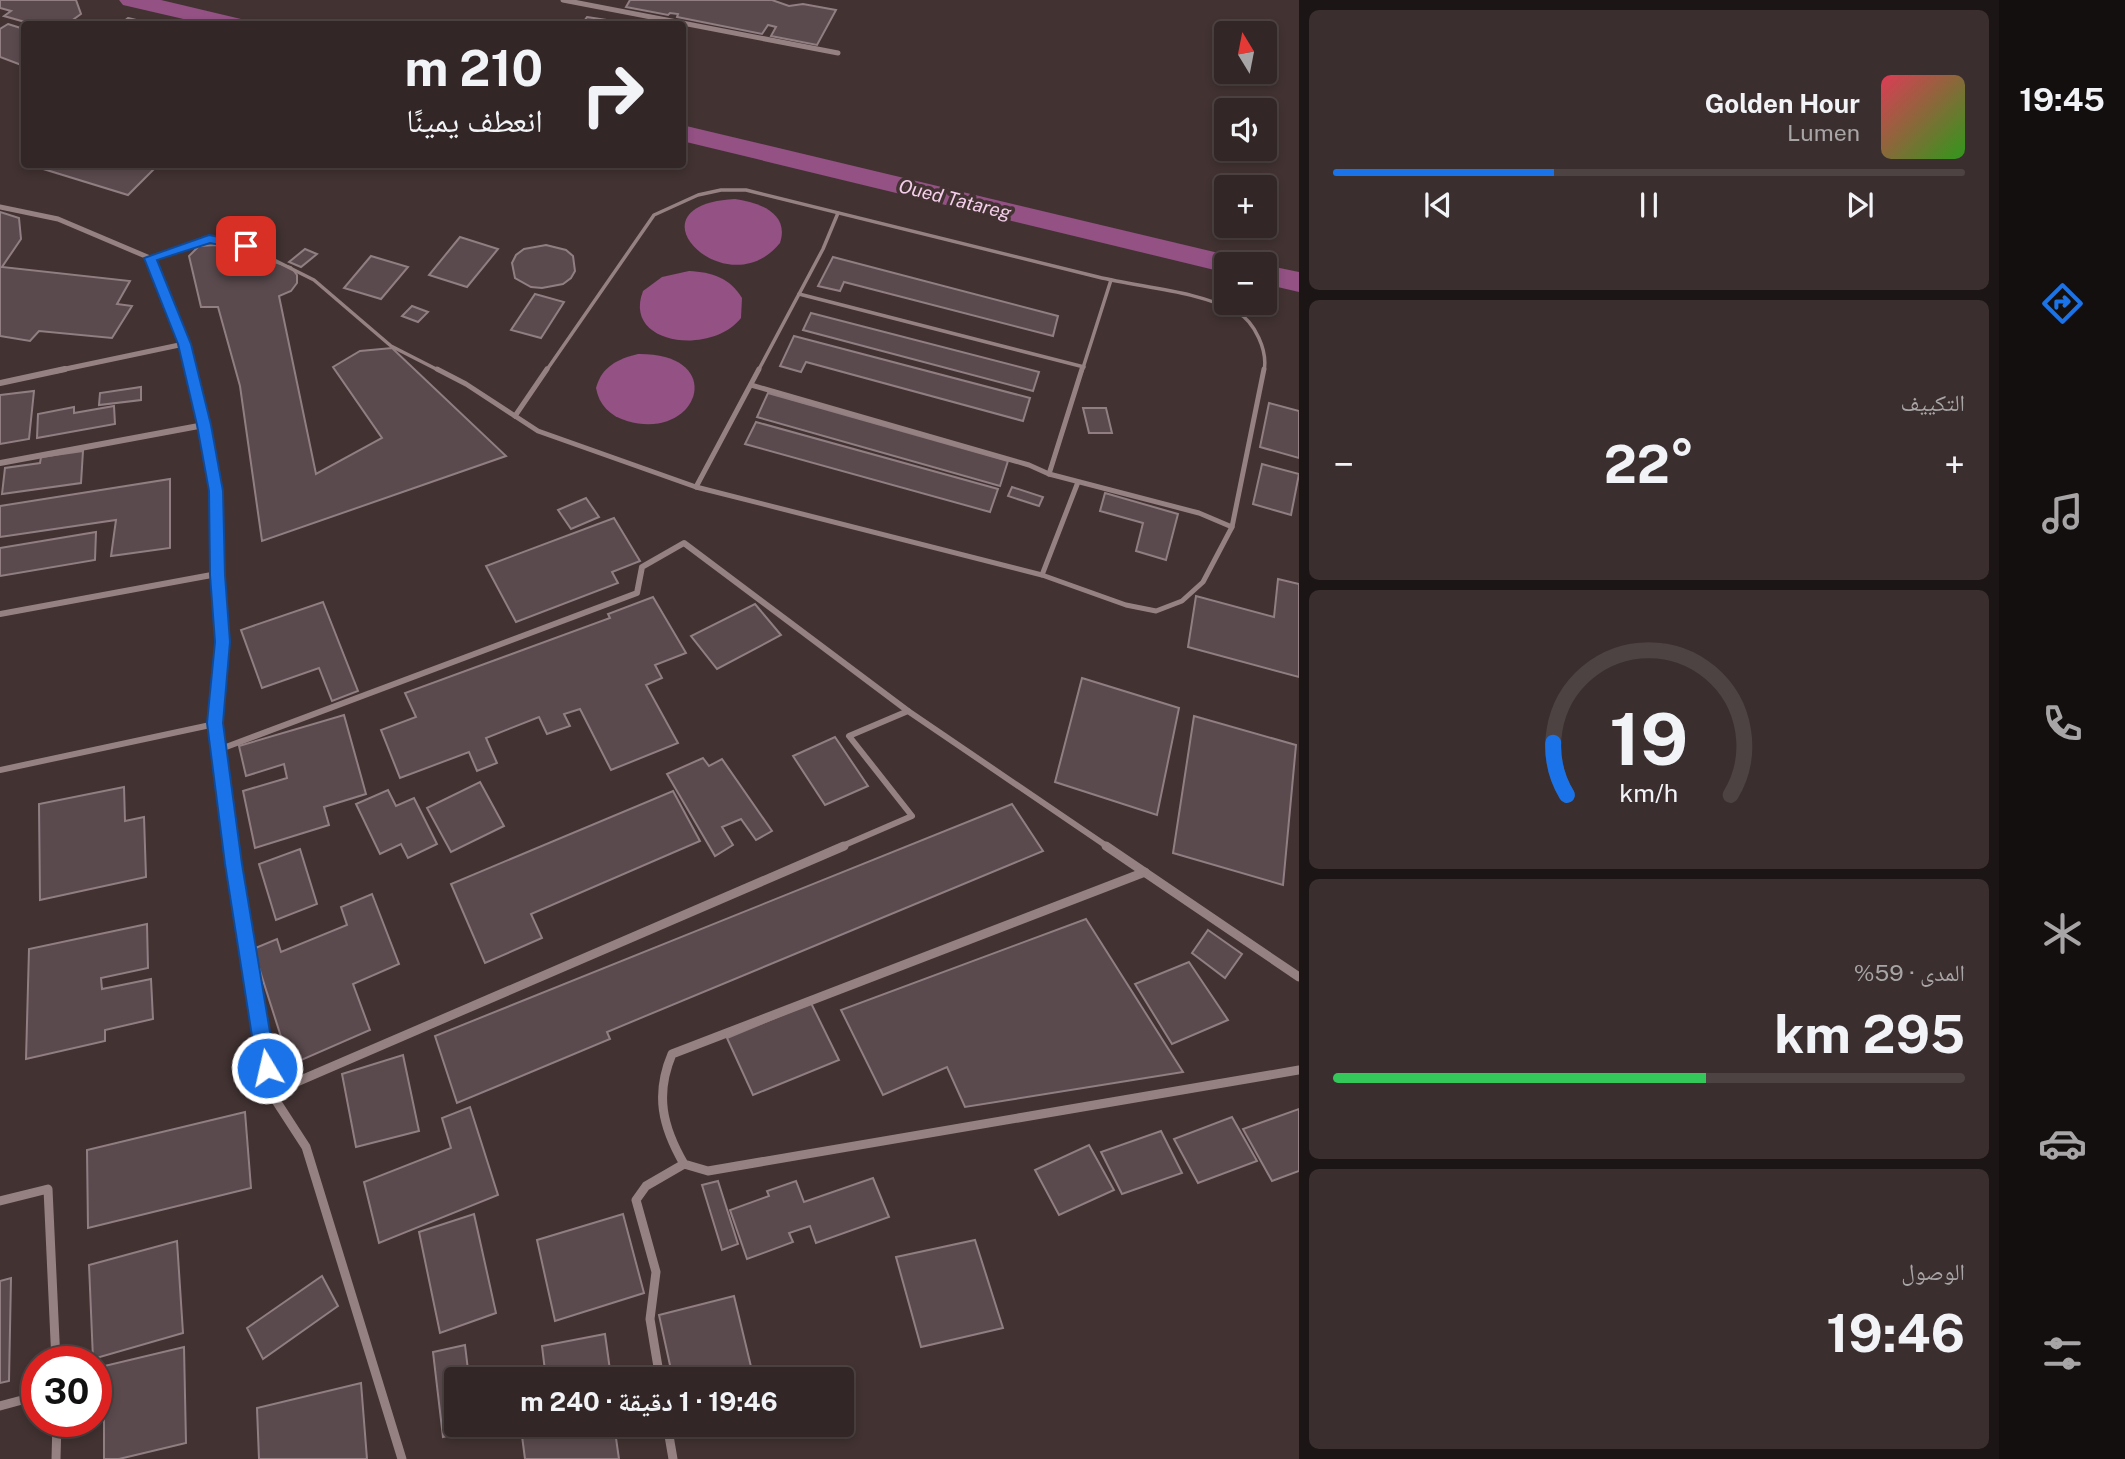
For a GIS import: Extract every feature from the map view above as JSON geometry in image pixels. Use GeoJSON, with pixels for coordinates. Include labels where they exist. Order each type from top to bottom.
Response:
{"type":"FeatureCollection","features":[{"type":"Feature","properties":{"kind":"street"},"geometry":{"type":"LineString","coordinates":[[563,0],[672,21]]}},
{"type":"Feature","properties":{"kind":"street"},"geometry":{"type":"LineString","coordinates":[[686,24],[838,53]]}},
{"type":"Feature","properties":{"kind":"street"},"geometry":{"type":"LineString","coordinates":[[0,207],[50,218],[108,238],[150,258],[184,344],[204,425],[216,491],[222,642],[215,723],[271,1093],[306,1147],[402,1459]]}},
{"type":"Feature","properties":{"kind":"street"},"geometry":{"type":"LineString","coordinates":[[0,383],[184,344]]}},
{"type":"Feature","properties":{"kind":"street"},"geometry":{"type":"LineString","coordinates":[[0,463],[204,425]]}},
{"type":"Feature","properties":{"kind":"street"},"geometry":{"type":"LineString","coordinates":[[218,750],[637,593],[642,567],[684,543],[908,711],[1299,977]]}},
{"type":"Feature","properties":{"kind":"street"},"geometry":{"type":"LineString","coordinates":[[0,614],[218,575]]}},
{"type":"Feature","properties":{"kind":"street"},"geometry":{"type":"LineString","coordinates":[[271,1093],[912,816],[849,736],[908,711]]}},
{"type":"Feature","properties":{"kind":"street"},"geometry":{"type":"LineString","coordinates":[[0,770],[215,723]]}},
{"type":"Feature","properties":{"kind":"street"},"geometry":{"type":"LineString","coordinates":[[1145,872],[672,1054],[662,1079],[663,1101],[673,1146],[684,1164],[708,1171],[1299,1070]]}},
{"type":"Feature","properties":{"kind":"street"},"geometry":{"type":"LineString","coordinates":[[658,1367],[650,1319],[656,1272],[636,1200],[646,1186],[684,1164]]}},
{"type":"Feature","properties":{"kind":"street"},"geometry":{"type":"LineString","coordinates":[[0,1201],[48,1189],[55,1346]]}},
{"type":"Feature","properties":{"kind":"street"},"geometry":{"type":"LineString","coordinates":[[0,1406],[21,1400]]}},
{"type":"Feature","properties":{"kind":"street"},"geometry":{"type":"LineString","coordinates":[[56,1459],[57,1437]]}},
{"type":"Feature","properties":{"kind":"street"},"geometry":{"type":"LineString","coordinates":[[669,1437],[673,1459]]}},
{"type":"Feature","properties":{"kind":"lane"},"geometry":{"type":"LineString","coordinates":[[150,258],[209,239],[246,246],[314,280],[391,346],[466,384],[515,416],[538,431],[696,487],[1042,575],[1126,605],[1156,611],[1181,601],[1203,582],[1232,527],[1266,362],[1255,329],[1239,313],[1203,299],[1111,281],[838,212],[729,188],[683,198],[654,215],[515,416]]}},
{"type":"Feature","properties":{"kind":"lane"},"geometry":{"type":"LineString","coordinates":[[696,487],[799,293],[838,212]]}},
{"type":"Feature","properties":{"kind":"lane"},"geometry":{"type":"LineString","coordinates":[[1049,474],[1111,281]]}},
{"type":"Feature","properties":{"kind":"lane"},"geometry":{"type":"LineString","coordinates":[[799,293],[1084,367]]}},
{"type":"Feature","properties":{"kind":"lane"},"geometry":{"type":"LineString","coordinates":[[751,385],[1029,465],[1049,474],[1199,513],[1232,527]]}},
{"type":"Feature","properties":{"kind":"lane"},"geometry":{"type":"LineString","coordinates":[[1042,575],[1078,482]]}},
{"type":"Feature","properties":{"kind":"shaded area"},"geometry":{"type":"Polygon","coordinates":[[[735,199],[762,206],[770,211],[780,224],[782,233],[780,243],[758,260],[735,265],[713,260],[695,248],[686,233],[687,218],[702,205],[735,199]]]}},
{"type":"Feature","properties":{"kind":"shaded area"},"geometry":{"type":"Polygon","coordinates":[[[689,271],[720,277],[732,285],[742,298],[741,318],[727,330],[710,337],[673,339],[657,333],[645,323],[640,309],[643,291],[662,277],[689,271]]]}},
{"type":"Feature","properties":{"kind":"shaded area"},"geometry":{"type":"Polygon","coordinates":[[[638,354],[667,357],[685,367],[693,380],[694,395],[686,409],[672,419],[652,424],[627,421],[611,413],[600,400],[596,388],[602,374],[618,361],[638,354]]]}},
{"type":"Feature","properties":{"kind":"building"},"geometry":{"type":"Polygon","coordinates":[[[0,0],[76,0],[81,14],[71,21],[22,21],[4,16],[11,11],[0,8],[0,0]]]}},
{"type":"Feature","properties":{"kind":"building"},"geometry":{"type":"Polygon","coordinates":[[[630,0],[772,0],[789,6],[803,4],[836,10],[817,45],[771,36],[776,27],[768,25],[762,34],[677,17],[678,14],[668,15],[626,7],[630,0]]]}},
{"type":"Feature","properties":{"kind":"building"},"geometry":{"type":"Polygon","coordinates":[[[587,17],[613,21],[584,21],[587,17]]]}},
{"type":"Feature","properties":{"kind":"building"},"geometry":{"type":"Polygon","coordinates":[[[8,24],[21,28],[21,65],[0,57],[0,29],[8,24]]]}},
{"type":"Feature","properties":{"kind":"building"},"geometry":{"type":"Polygon","coordinates":[[[40,168],[155,168],[128,195],[40,168]]]}},
{"type":"Feature","properties":{"kind":"building"},"geometry":{"type":"Polygon","coordinates":[[[0,212],[19,218],[21,239],[2,267],[130,281],[117,304],[132,306],[112,338],[39,331],[30,341],[0,336],[0,212]]]}},
{"type":"Feature","properties":{"kind":"building"},"geometry":{"type":"Polygon","coordinates":[[[460,237],[498,249],[467,287],[429,275],[460,237]]]}},
{"type":"Feature","properties":{"kind":"building"},"geometry":{"type":"Polygon","coordinates":[[[215,245],[291,267],[297,275],[297,283],[291,291],[279,296],[316,474],[382,438],[333,367],[360,351],[392,348],[506,456],[262,541],[240,386],[218,307],[201,307],[189,256],[199,246],[215,245]]]}},
{"type":"Feature","properties":{"kind":"building"},"geometry":{"type":"Polygon","coordinates":[[[546,245],[566,250],[573,256],[575,271],[571,278],[563,284],[542,288],[531,287],[515,278],[512,263],[516,255],[524,249],[546,245]]]}},
{"type":"Feature","properties":{"kind":"building"},"geometry":{"type":"Polygon","coordinates":[[[305,249],[317,254],[301,267],[289,262],[305,249]]]}},
{"type":"Feature","properties":{"kind":"building"},"geometry":{"type":"Polygon","coordinates":[[[371,256],[408,267],[381,299],[344,288],[371,256]]]}},
{"type":"Feature","properties":{"kind":"building"},"geometry":{"type":"Polygon","coordinates":[[[833,257],[1058,316],[1053,336],[844,282],[840,291],[818,286],[833,257]]]}},
{"type":"Feature","properties":{"kind":"building"},"geometry":{"type":"Polygon","coordinates":[[[535,294],[564,302],[541,338],[511,330],[535,294]]]}},
{"type":"Feature","properties":{"kind":"building"},"geometry":{"type":"Polygon","coordinates":[[[412,306],[428,312],[418,322],[402,316],[412,306]]]}},
{"type":"Feature","properties":{"kind":"building"},"geometry":{"type":"Polygon","coordinates":[[[811,313],[1039,372],[1033,391],[803,330],[811,313]]]}},
{"type":"Feature","properties":{"kind":"building"},"geometry":{"type":"Polygon","coordinates":[[[794,336],[1030,398],[1023,421],[806,362],[801,372],[780,366],[794,336]]]}},
{"type":"Feature","properties":{"kind":"building"},"geometry":{"type":"Polygon","coordinates":[[[141,387],[141,400],[99,405],[100,393],[141,387]]]}},
{"type":"Feature","properties":{"kind":"building"},"geometry":{"type":"Polygon","coordinates":[[[34,391],[29,439],[0,444],[0,395],[34,391]]]}},
{"type":"Feature","properties":{"kind":"building"},"geometry":{"type":"Polygon","coordinates":[[[768,393],[1008,461],[1000,486],[757,417],[768,393]]]}},
{"type":"Feature","properties":{"kind":"building"},"geometry":{"type":"Polygon","coordinates":[[[1269,403],[1299,411],[1299,458],[1260,447],[1269,403]]]}},
{"type":"Feature","properties":{"kind":"building"},"geometry":{"type":"Polygon","coordinates":[[[114,406],[115,424],[37,438],[38,414],[74,407],[74,413],[114,406]]]}},
{"type":"Feature","properties":{"kind":"building"},"geometry":{"type":"Polygon","coordinates":[[[1083,408],[1106,408],[1112,433],[1089,433],[1083,408]]]}},
{"type":"Feature","properties":{"kind":"building"},"geometry":{"type":"Polygon","coordinates":[[[756,422],[998,489],[990,512],[745,444],[756,422]]]}},
{"type":"Feature","properties":{"kind":"building"},"geometry":{"type":"Polygon","coordinates":[[[83,451],[81,483],[2,494],[5,468],[40,463],[41,457],[83,451]]]}},
{"type":"Feature","properties":{"kind":"building"},"geometry":{"type":"Polygon","coordinates":[[[1262,464],[1299,474],[1291,515],[1253,504],[1262,464]]]}},
{"type":"Feature","properties":{"kind":"building"},"geometry":{"type":"Polygon","coordinates":[[[170,479],[170,548],[111,556],[116,520],[0,537],[0,506],[170,479]]]}},
{"type":"Feature","properties":{"kind":"building"},"geometry":{"type":"Polygon","coordinates":[[[1012,487],[1043,497],[1039,506],[1008,496],[1012,487]]]}},
{"type":"Feature","properties":{"kind":"building"},"geometry":{"type":"Polygon","coordinates":[[[1105,493],[1178,514],[1166,560],[1136,551],[1143,523],[1100,511],[1105,493]]]}},
{"type":"Feature","properties":{"kind":"building"},"geometry":{"type":"Polygon","coordinates":[[[586,498],[599,517],[571,529],[558,510],[586,498]]]}},
{"type":"Feature","properties":{"kind":"building"},"geometry":{"type":"Polygon","coordinates":[[[614,518],[640,561],[612,572],[618,583],[516,622],[486,566],[614,518]]]}},
{"type":"Feature","properties":{"kind":"building"},"geometry":{"type":"Polygon","coordinates":[[[96,532],[95,560],[0,576],[0,548],[96,532]]]}},
{"type":"Feature","properties":{"kind":"building"},"geometry":{"type":"Polygon","coordinates":[[[1278,579],[1299,584],[1299,677],[1188,647],[1196,596],[1274,617],[1278,579]]]}},
{"type":"Feature","properties":{"kind":"building"},"geometry":{"type":"Polygon","coordinates":[[[653,597],[686,653],[655,665],[662,678],[646,685],[678,743],[611,770],[580,709],[564,714],[570,726],[547,734],[539,717],[486,738],[497,763],[477,771],[469,752],[400,778],[381,730],[416,717],[405,693],[610,618],[608,614],[653,597]]]}},
{"type":"Feature","properties":{"kind":"building"},"geometry":{"type":"Polygon","coordinates":[[[323,602],[358,691],[332,701],[319,668],[262,688],[241,630],[323,602]]]}},
{"type":"Feature","properties":{"kind":"building"},"geometry":{"type":"Polygon","coordinates":[[[755,604],[781,635],[717,669],[691,636],[755,604]]]}},
{"type":"Feature","properties":{"kind":"building"},"geometry":{"type":"Polygon","coordinates":[[[1082,678],[1179,708],[1157,815],[1055,782],[1082,678]]]}},
{"type":"Feature","properties":{"kind":"building"},"geometry":{"type":"Polygon","coordinates":[[[344,715],[366,794],[324,807],[329,825],[255,848],[243,791],[287,778],[284,764],[246,776],[239,746],[344,715]]]}},
{"type":"Feature","properties":{"kind":"building"},"geometry":{"type":"Polygon","coordinates":[[[1194,716],[1296,745],[1283,885],[1173,853],[1194,716]]]}},
{"type":"Feature","properties":{"kind":"building"},"geometry":{"type":"Polygon","coordinates":[[[835,737],[868,786],[825,805],[793,756],[835,737]]]}},
{"type":"Feature","properties":{"kind":"building"},"geometry":{"type":"Polygon","coordinates":[[[703,758],[709,766],[722,759],[772,831],[756,840],[741,819],[722,827],[733,845],[715,856],[667,774],[703,758]]]}},
{"type":"Feature","properties":{"kind":"building"},"geometry":{"type":"Polygon","coordinates":[[[480,782],[504,826],[451,852],[427,808],[480,782]]]}},
{"type":"Feature","properties":{"kind":"building"},"geometry":{"type":"Polygon","coordinates":[[[124,787],[125,821],[144,817],[146,877],[40,900],[39,804],[124,787]]]}},
{"type":"Feature","properties":{"kind":"building"},"geometry":{"type":"Polygon","coordinates":[[[388,790],[396,806],[414,798],[437,844],[408,858],[401,844],[380,854],[356,804],[388,790]]]}},
{"type":"Feature","properties":{"kind":"building"},"geometry":{"type":"Polygon","coordinates":[[[673,791],[700,841],[531,914],[542,938],[485,963],[451,884],[673,791]]]}},
{"type":"Feature","properties":{"kind":"building"},"geometry":{"type":"Polygon","coordinates":[[[1012,804],[1043,851],[607,1032],[610,1039],[457,1103],[435,1036],[1012,804]]]}},
{"type":"Feature","properties":{"kind":"building"},"geometry":{"type":"Polygon","coordinates":[[[300,849],[317,904],[276,920],[259,864],[300,849]]]}},
{"type":"Feature","properties":{"kind":"building"},"geometry":{"type":"Polygon","coordinates":[[[372,894],[399,964],[353,984],[370,1030],[290,1065],[253,949],[277,939],[281,952],[347,925],[341,907],[372,894]]]}},
{"type":"Feature","properties":{"kind":"building"},"geometry":{"type":"Polygon","coordinates":[[[1086,919],[1183,1072],[965,1107],[947,1067],[883,1095],[841,1010],[1086,919]]]}},
{"type":"Feature","properties":{"kind":"building"},"geometry":{"type":"Polygon","coordinates":[[[147,924],[148,968],[101,978],[102,989],[151,979],[153,1019],[105,1030],[105,1041],[26,1059],[29,949],[147,924]]]}},
{"type":"Feature","properties":{"kind":"building"},"geometry":{"type":"Polygon","coordinates":[[[1208,930],[1242,954],[1225,978],[1192,953],[1208,930]]]}},
{"type":"Feature","properties":{"kind":"building"},"geometry":{"type":"Polygon","coordinates":[[[1189,962],[1228,1020],[1172,1044],[1135,984],[1189,962]]]}},
{"type":"Feature","properties":{"kind":"building"},"geometry":{"type":"Polygon","coordinates":[[[811,1003],[839,1060],[753,1095],[727,1038],[811,1003]]]}},
{"type":"Feature","properties":{"kind":"building"},"geometry":{"type":"Polygon","coordinates":[[[403,1055],[419,1131],[356,1147],[342,1074],[403,1055]]]}},
{"type":"Feature","properties":{"kind":"building"},"geometry":{"type":"Polygon","coordinates":[[[470,1107],[498,1195],[379,1243],[364,1182],[451,1148],[442,1118],[470,1107]]]}},
{"type":"Feature","properties":{"kind":"building"},"geometry":{"type":"Polygon","coordinates":[[[1299,1109],[1299,1171],[1272,1181],[1243,1129],[1299,1109]]]}},
{"type":"Feature","properties":{"kind":"building"},"geometry":{"type":"Polygon","coordinates":[[[245,1112],[251,1188],[88,1228],[87,1150],[245,1112]]]}},
{"type":"Feature","properties":{"kind":"building"},"geometry":{"type":"Polygon","coordinates":[[[1232,1117],[1257,1161],[1198,1183],[1174,1139],[1232,1117]]]}},
{"type":"Feature","properties":{"kind":"building"},"geometry":{"type":"Polygon","coordinates":[[[1161,1131],[1182,1173],[1122,1194],[1101,1152],[1161,1131]]]}},
{"type":"Feature","properties":{"kind":"building"},"geometry":{"type":"Polygon","coordinates":[[[1089,1145],[1114,1190],[1059,1215],[1035,1170],[1089,1145]]]}},
{"type":"Feature","properties":{"kind":"building"},"geometry":{"type":"Polygon","coordinates":[[[873,1178],[889,1217],[816,1243],[810,1226],[789,1233],[793,1242],[747,1259],[730,1210],[769,1196],[767,1191],[796,1181],[804,1202],[873,1178]]]}},
{"type":"Feature","properties":{"kind":"building"},"geometry":{"type":"Polygon","coordinates":[[[718,1181],[738,1244],[722,1250],[702,1185],[718,1181]]]}},
{"type":"Feature","properties":{"kind":"building"},"geometry":{"type":"Polygon","coordinates":[[[474,1214],[496,1313],[440,1333],[419,1232],[474,1214]]]}},
{"type":"Feature","properties":{"kind":"building"},"geometry":{"type":"Polygon","coordinates":[[[623,1214],[644,1293],[555,1321],[537,1240],[623,1214]]]}},
{"type":"Feature","properties":{"kind":"building"},"geometry":{"type":"Polygon","coordinates":[[[975,1240],[1003,1328],[921,1347],[896,1257],[975,1240]]]}},
{"type":"Feature","properties":{"kind":"building"},"geometry":{"type":"Polygon","coordinates":[[[177,1241],[183,1333],[112,1354],[112,1346],[92,1346],[89,1265],[177,1241]]]}},
{"type":"Feature","properties":{"kind":"building"},"geometry":{"type":"Polygon","coordinates":[[[322,1276],[338,1306],[263,1359],[247,1328],[322,1276]]]}},
{"type":"Feature","properties":{"kind":"building"},"geometry":{"type":"Polygon","coordinates":[[[11,1278],[9,1381],[0,1383],[0,1281],[11,1278]]]}},
{"type":"Feature","properties":{"kind":"building"},"geometry":{"type":"Polygon","coordinates":[[[734,1296],[751,1367],[670,1367],[659,1315],[734,1296]]]}},
{"type":"Feature","properties":{"kind":"building"},"geometry":{"type":"Polygon","coordinates":[[[605,1334],[610,1367],[545,1367],[542,1346],[605,1334]]]}},
{"type":"Feature","properties":{"kind":"building"},"geometry":{"type":"Polygon","coordinates":[[[465,1345],[468,1367],[444,1367],[443,1437],[433,1352],[465,1345]]]}},
{"type":"Feature","properties":{"kind":"building"},"geometry":{"type":"Polygon","coordinates":[[[184,1347],[186,1443],[119,1459],[104,1459],[104,1437],[112,1437],[112,1364],[184,1347]]]}},
{"type":"Feature","properties":{"kind":"building"},"geometry":{"type":"Polygon","coordinates":[[[361,1383],[367,1459],[259,1459],[257,1408],[361,1383]]]}},
{"type":"Feature","properties":{"kind":"building"},"geometry":{"type":"Polygon","coordinates":[[[522,1437],[616,1437],[619,1459],[525,1459],[522,1437]]]}},
{"type":"Feature","properties":{"kind":"waterway","name":"Oued Tatareg"},"geometry":{"type":"LineString","coordinates":[[131,0],[220,21]]}},
{"type":"Feature","properties":{"kind":"waterway","name":"Oued Tatareg"},"geometry":{"type":"LineString","coordinates":[[686,134],[1214,261]]}},
{"type":"Feature","properties":{"kind":"waterway","name":"Oued Tatareg"},"geometry":{"type":"LineString","coordinates":[[1277,277],[1299,282]]}},
{"type":"Feature","properties":{"kind":"route"},"geometry":{"type":"LineString","coordinates":[[246,246],[209,239],[150,258],[184,344],[204,425],[216,491],[222,642],[215,723],[234,864],[267,1068]]}}]}
